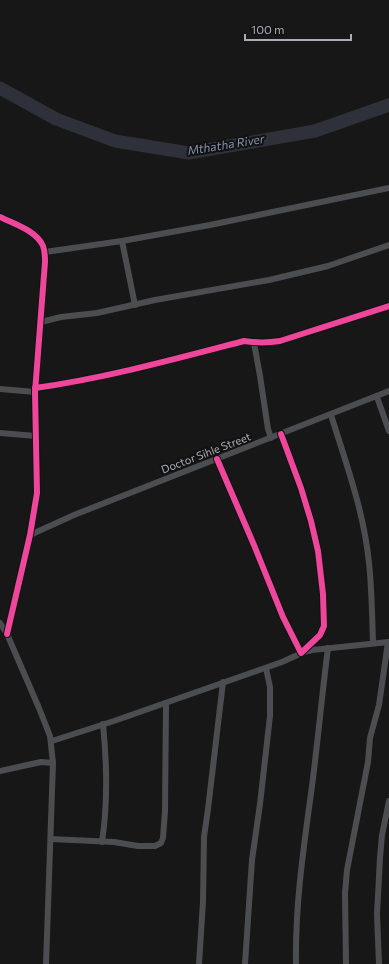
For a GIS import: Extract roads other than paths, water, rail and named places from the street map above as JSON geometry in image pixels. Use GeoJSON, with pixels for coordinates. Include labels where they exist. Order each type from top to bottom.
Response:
{"type":"FeatureCollection","features":[{"type":"Feature","properties":{"kind":"street"},"geometry":{"type":"LineString","coordinates":[[45,252],[122,241],[210,225],[389,188]]}},
{"type":"Feature","properties":{"kind":"street"},"geometry":{"type":"LineString","coordinates":[[0,216],[38,238],[43,245],[45,252],[35,390],[37,494],[30,535],[7,634]]}},
{"type":"Feature","properties":{"kind":"street"},"geometry":{"type":"LineString","coordinates":[[122,241],[135,305]]}},
{"type":"Feature","properties":{"kind":"street"},"geometry":{"type":"LineString","coordinates":[[41,322],[61,317],[97,313],[269,280],[328,266],[389,245]]}},
{"type":"Feature","properties":{"kind":"street"},"geometry":{"type":"LineString","coordinates":[[0,389],[35,390],[68,384],[244,341],[268,343],[280,341],[389,306]]}},
{"type":"Feature","properties":{"kind":"street"},"geometry":{"type":"LineString","coordinates":[[254,343],[271,438]]}},
{"type":"Feature","properties":{"kind":"street","name":"Doctor Sihle Street"},"geometry":{"type":"LineString","coordinates":[[30,535],[74,515],[217,460],[389,391]]}},
{"type":"Feature","properties":{"kind":"street"},"geometry":{"type":"LineString","coordinates":[[377,397],[389,431]]}},
{"type":"Feature","properties":{"kind":"street"},"geometry":{"type":"LineString","coordinates":[[330,415],[353,486],[364,532],[369,563],[373,643]]}},
{"type":"Feature","properties":{"kind":"street"},"geometry":{"type":"LineString","coordinates":[[0,433],[36,436]]}},
{"type":"Feature","properties":{"kind":"street"},"geometry":{"type":"LineString","coordinates":[[281,434],[301,488],[311,521],[318,551],[323,594],[324,626],[320,635],[301,653]]}},
{"type":"Feature","properties":{"kind":"street"},"geometry":{"type":"LineString","coordinates":[[217,460],[265,571],[283,617],[301,653]]}},
{"type":"Feature","properties":{"kind":"street"},"geometry":{"type":"LineString","coordinates":[[0,623],[7,634],[52,740],[53,762],[46,964]]}},
{"type":"Feature","properties":{"kind":"street"},"geometry":{"type":"LineString","coordinates":[[52,740],[166,703],[266,668],[291,659],[308,650],[389,642],[379,705],[370,738],[368,762],[347,870],[345,892],[346,964]]}},
{"type":"Feature","properties":{"kind":"street"},"geometry":{"type":"LineString","coordinates":[[296,964],[295,938],[300,867],[328,648]]}},
{"type":"Feature","properties":{"kind":"street"},"geometry":{"type":"LineString","coordinates":[[245,964],[252,860],[270,716],[270,687],[266,668]]}},
{"type":"Feature","properties":{"kind":"street"},"geometry":{"type":"LineString","coordinates":[[199,964],[203,902],[204,837],[223,682]]}},
{"type":"Feature","properties":{"kind":"street"},"geometry":{"type":"LineString","coordinates":[[50,839],[138,846],[159,845],[162,841],[165,811],[166,703]]}},
{"type":"Feature","properties":{"kind":"street"},"geometry":{"type":"LineString","coordinates":[[102,842],[107,796],[103,724]]}},
{"type":"Feature","properties":{"kind":"street"},"geometry":{"type":"LineString","coordinates":[[0,771],[41,762],[53,762]]}},
{"type":"Feature","properties":{"kind":"street"},"geometry":{"type":"LineString","coordinates":[[379,964],[377,914],[379,872],[382,835],[389,801]]}},
{"type":"Feature","properties":{"kind":"waterway","name":"Mthatha River"},"geometry":{"type":"LineString","coordinates":[[0,88],[56,119],[115,141],[189,153],[315,131],[389,105]]}}]}
